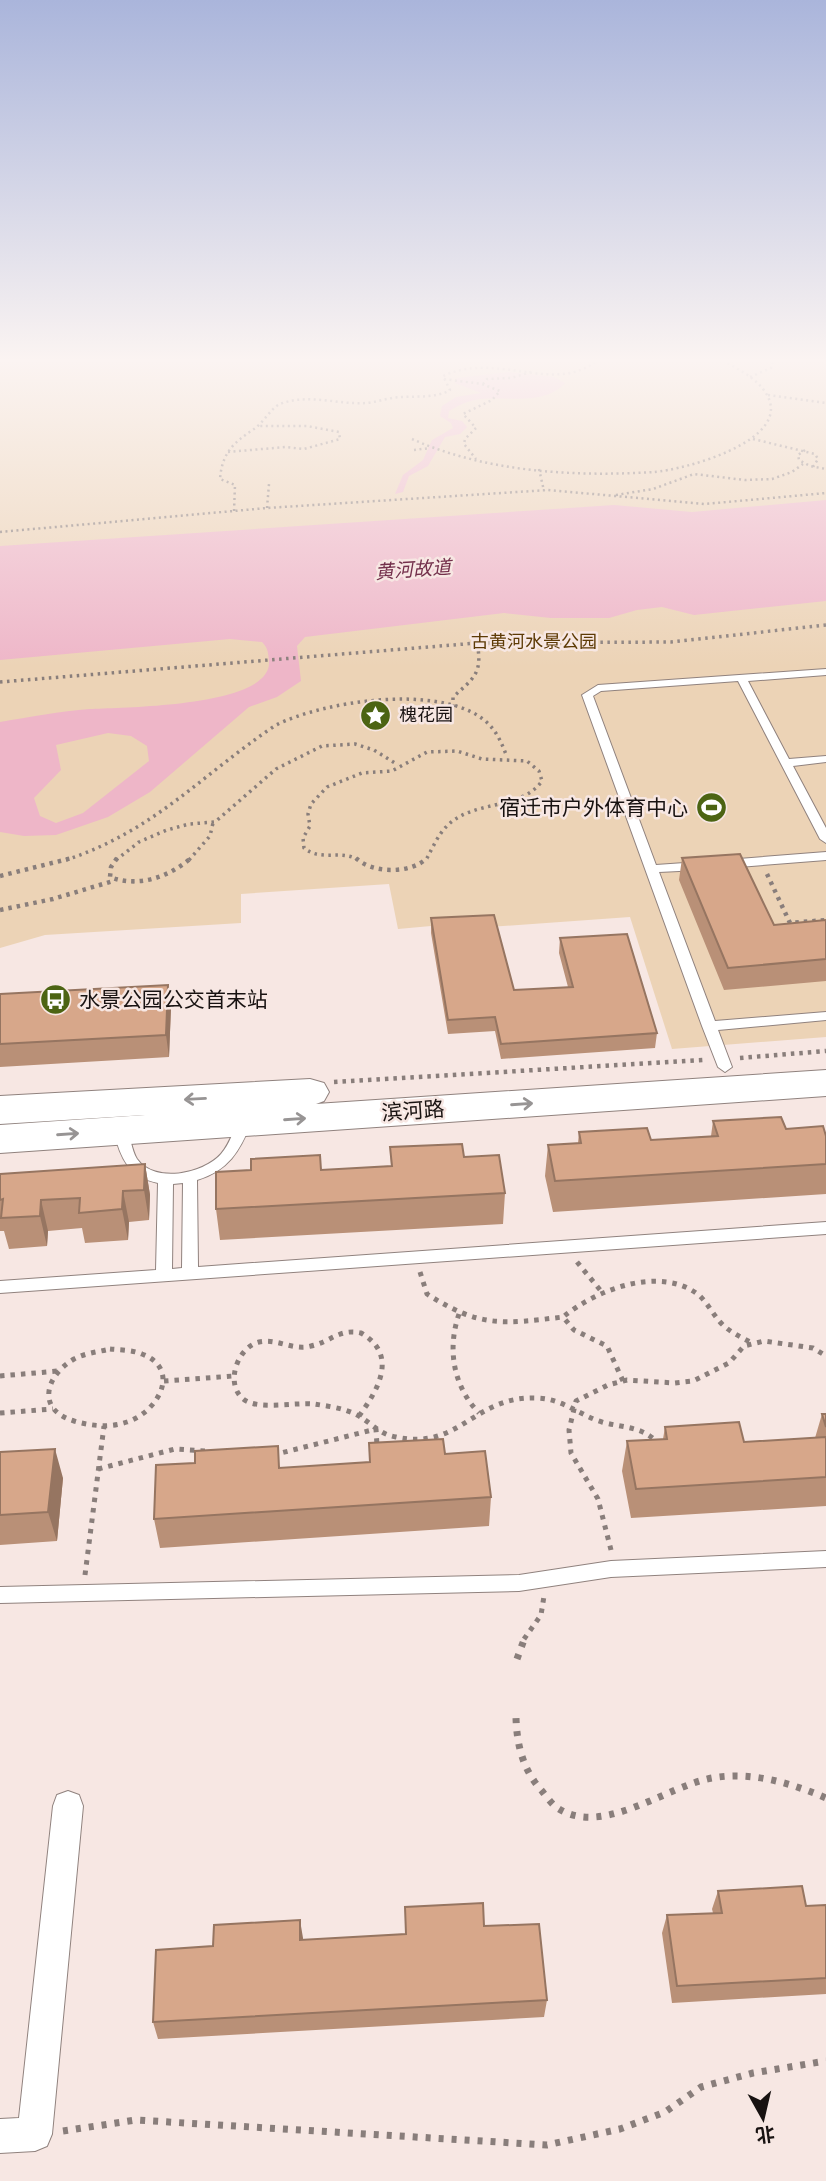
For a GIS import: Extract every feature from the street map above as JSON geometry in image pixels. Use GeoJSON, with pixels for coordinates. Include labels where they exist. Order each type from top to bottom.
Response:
{"type":"FeatureCollection","features":[{"type":"Feature","properties":{"kind":"main road","name":"滨河路"},"geometry":{"type":"LineString","coordinates":[[0,1110],[723,1063],[826,1061]]}},
{"type":"Feature","properties":{"kind":"main road","name":"滨河路"},"geometry":{"type":"LineString","coordinates":[[0,1139],[826,1083]]}},
{"type":"Feature","properties":{"kind":"street"},"geometry":{"type":"LineString","coordinates":[[0,2136],[35,2134],[68,1806]]}},
{"type":"Feature","properties":{"kind":"lane"},"geometry":{"type":"LineString","coordinates":[[723,1063],[587,695],[598,688],[826,672]]}},
{"type":"Feature","properties":{"kind":"lane"},"geometry":{"type":"LineString","coordinates":[[741,678],[826,839]]}},
{"type":"Feature","properties":{"kind":"lane"},"geometry":{"type":"LineString","coordinates":[[786,762],[826,760]]}},
{"type":"Feature","properties":{"kind":"lane"},"geometry":{"type":"LineString","coordinates":[[652,870],[826,856]]}},
{"type":"Feature","properties":{"kind":"lane"},"geometry":{"type":"LineString","coordinates":[[709,1026],[826,1016]]}},
{"type":"Feature","properties":{"kind":"lane"},"geometry":{"type":"LineString","coordinates":[[121,1131],[126,1153],[134,1165],[146,1175],[166,1178],[191,1177],[219,1165],[229,1154],[244,1123]]}},
{"type":"Feature","properties":{"kind":"lane"},"geometry":{"type":"LineString","coordinates":[[190,1273],[191,1177]]}},
{"type":"Feature","properties":{"kind":"lane"},"geometry":{"type":"LineString","coordinates":[[164,1275],[166,1178]]}},
{"type":"Feature","properties":{"kind":"lane"},"geometry":{"type":"LineString","coordinates":[[0,1287],[826,1228]]}},
{"type":"Feature","properties":{"kind":"lane"},"geometry":{"type":"LineString","coordinates":[[0,1595],[519,1583],[614,1569],[826,1559]]}},
{"type":"Feature","properties":{"kind":"path"},"geometry":{"type":"LineString","coordinates":[[222,464],[219,472],[220,480],[235,485],[234,511]]}},
{"type":"Feature","properties":{"kind":"path"},"geometry":{"type":"LineString","coordinates":[[497,464],[539,470],[651,472],[698,464]]}},
{"type":"Feature","properties":{"kind":"path"},"geometry":{"type":"LineString","coordinates":[[613,496],[664,486],[694,474],[757,481],[781,477],[803,464],[826,469]]}},
{"type":"Feature","properties":{"kind":"path"},"geometry":{"type":"LineString","coordinates":[[687,467],[694,474]]}},
{"type":"Feature","properties":{"kind":"path"},"geometry":{"type":"LineString","coordinates":[[539,470],[544,491]]}},
{"type":"Feature","properties":{"kind":"path"},"geometry":{"type":"LineString","coordinates":[[267,508],[269,484]]}},
{"type":"Feature","properties":{"kind":"path"},"geometry":{"type":"LineString","coordinates":[[0,532],[267,508],[544,491],[705,504],[826,493]]}},
{"type":"Feature","properties":{"kind":"path"},"geometry":{"type":"LineString","coordinates":[[0,682],[477,643],[671,642],[826,625]]}},
{"type":"Feature","properties":{"kind":"path"},"geometry":{"type":"LineString","coordinates":[[453,707],[453,697],[472,682],[479,672],[481,659],[477,643]]}},
{"type":"Feature","properties":{"kind":"path"},"geometry":{"type":"LineString","coordinates":[[0,876],[44,868],[104,847],[176,804],[238,752],[278,724],[309,711],[334,705],[382,699],[453,707],[488,721],[501,738],[507,757]]}},
{"type":"Feature","properties":{"kind":"path"},"geometry":{"type":"LineString","coordinates":[[113,880],[109,872],[112,866],[136,843],[186,825],[213,823],[256,784],[300,754],[319,746],[338,744],[370,748],[398,765]]}},
{"type":"Feature","properties":{"kind":"path"},"geometry":{"type":"LineString","coordinates":[[427,752],[466,752],[482,759],[507,757],[533,765],[541,772],[542,781],[535,790],[518,799],[481,806],[446,826],[426,860],[415,867],[382,869],[362,864],[355,857],[313,855],[304,848],[303,838],[310,826],[306,816],[308,808],[317,796],[335,782],[374,771],[394,771],[412,756],[427,752]]}},
{"type":"Feature","properties":{"kind":"path"},"geometry":{"type":"LineString","coordinates":[[0,910],[53,899],[113,880],[128,882],[154,877],[186,863],[206,846],[213,833],[213,823]]}},
{"type":"Feature","properties":{"kind":"path"},"geometry":{"type":"LineString","coordinates":[[134,831],[144,839]]}},
{"type":"Feature","properties":{"kind":"path"},"geometry":{"type":"LineString","coordinates":[[761,861],[790,923],[826,920]]}},
{"type":"Feature","properties":{"kind":"path"},"geometry":{"type":"LineString","coordinates":[[329,1082],[723,1063],[826,1051]]}},
{"type":"Feature","properties":{"kind":"path"},"geometry":{"type":"LineString","coordinates":[[571,1246],[576,1262],[601,1291]]}},
{"type":"Feature","properties":{"kind":"path"},"geometry":{"type":"LineString","coordinates":[[417,1257],[428,1294],[459,1314],[505,1324],[563,1317],[576,1303],[601,1291],[654,1284],[686,1288],[705,1302],[725,1328],[753,1344]]}},
{"type":"Feature","properties":{"kind":"path"},"geometry":{"type":"LineString","coordinates":[[459,1314],[452,1342],[458,1378],[466,1397],[479,1413]]}},
{"type":"Feature","properties":{"kind":"path"},"geometry":{"type":"LineString","coordinates":[[563,1317],[574,1330],[607,1346],[623,1381]]}},
{"type":"Feature","properties":{"kind":"path"},"geometry":{"type":"LineString","coordinates":[[359,1416],[381,1381],[379,1355],[367,1336],[356,1331],[341,1332],[309,1347],[264,1341],[248,1347],[233,1376],[237,1393],[246,1402],[260,1406],[306,1403],[359,1416],[376,1429],[405,1439],[436,1438],[451,1433],[479,1413],[501,1402],[530,1398],[564,1402],[589,1418],[644,1431],[655,1437],[663,1452]]}},
{"type":"Feature","properties":{"kind":"path"},"geometry":{"type":"LineString","coordinates":[[614,1569],[605,1518],[589,1479],[574,1460],[569,1447],[576,1401],[608,1385],[623,1381],[693,1381],[729,1363],[744,1346],[764,1341],[814,1348],[826,1356]]}},
{"type":"Feature","properties":{"kind":"path"},"geometry":{"type":"LineString","coordinates":[[129,1349],[154,1357],[162,1365],[164,1381],[162,1395],[149,1413],[137,1419],[104,1426],[81,1424],[66,1419],[53,1409],[47,1398],[48,1387],[59,1371],[75,1359],[90,1353],[129,1349]]}},
{"type":"Feature","properties":{"kind":"path"},"geometry":{"type":"LineString","coordinates":[[0,1376],[59,1371]]}},
{"type":"Feature","properties":{"kind":"path"},"geometry":{"type":"LineString","coordinates":[[164,1381],[233,1376]]}},
{"type":"Feature","properties":{"kind":"path"},"geometry":{"type":"LineString","coordinates":[[0,1413],[53,1409]]}},
{"type":"Feature","properties":{"kind":"path"},"geometry":{"type":"LineString","coordinates":[[83,1593],[104,1426]]}},
{"type":"Feature","properties":{"kind":"path"},"geometry":{"type":"LineString","coordinates":[[376,1429],[377,1455]]}},
{"type":"Feature","properties":{"kind":"path"},"geometry":{"type":"LineString","coordinates":[[270,1455],[301,1451],[352,1431],[376,1429]]}},
{"type":"Feature","properties":{"kind":"path"},"geometry":{"type":"LineString","coordinates":[[436,1438],[436,1448]]}},
{"type":"Feature","properties":{"kind":"path"},"geometry":{"type":"LineString","coordinates":[[99,1469],[175,1449],[213,1452]]}},
{"type":"Feature","properties":{"kind":"path"},"geometry":{"type":"LineString","coordinates":[[517,1659],[517,1647],[537,1624],[545,1605],[541,1580]]}},
{"type":"Feature","properties":{"kind":"path"},"geometry":{"type":"LineString","coordinates":[[516,1717],[519,1755],[525,1767],[546,1801],[576,1816],[621,1814],[710,1778],[773,1779],[800,1786],[826,1798]]}},
{"type":"Feature","properties":{"kind":"path"},"geometry":{"type":"LineString","coordinates":[[35,2134],[136,2120],[547,2145],[620,2129],[653,2117],[701,2087],[753,2073],[826,2061]]}},
{"type":"Feature","properties":{"kind":"green space","name":"古黄河水景公园"},"geometry":{"type":"Polygon","coordinates":[[[0,464],[826,464],[826,1037],[672,1049],[630,917],[432,931],[431,926],[398,929],[389,884],[241,894],[241,923],[45,935],[0,948],[0,464]]]}},
{"type":"Feature","properties":{"kind":"water"},"geometry":{"type":"Polygon","coordinates":[[[418,464],[429,464],[409,476],[403,492],[395,494],[403,475],[418,464]]]}},
{"type":"Feature","properties":{"kind":"water","name":"黄河故道"},"geometry":{"type":"Polygon","coordinates":[[[826,500],[826,601],[694,615],[662,607],[637,610],[609,618],[551,618],[504,613],[305,637],[297,646],[301,681],[277,697],[249,707],[150,792],[108,817],[56,835],[24,836],[0,832],[0,722],[68,711],[193,702],[223,696],[247,688],[264,676],[269,661],[262,642],[230,639],[0,660],[0,546],[614,505],[692,512],[826,500]],[[108,733],[56,745],[61,770],[34,798],[40,816],[56,823],[83,813],[149,761],[147,746],[131,736],[108,733]]]}},
{"type":"Feature","properties":{"kind":"building"},"geometry":{"type":"Polygon","coordinates":[[[740,854],[774,925],[826,920],[826,959],[728,968],[682,858],[740,854]]]}},
{"type":"Feature","properties":{"kind":"building"},"geometry":{"type":"Polygon","coordinates":[[[494,915],[514,990],[573,987],[560,938],[627,934],[657,1033],[501,1044],[495,1017],[448,1020],[431,918],[494,915]]]}},
{"type":"Feature","properties":{"kind":"building"},"geometry":{"type":"Polygon","coordinates":[[[168,985],[166,1035],[0,1044],[0,994],[168,985]]]}},
{"type":"Feature","properties":{"kind":"building"},"geometry":{"type":"Polygon","coordinates":[[[781,1117],[786,1129],[823,1126],[826,1136],[826,1164],[555,1181],[548,1145],[581,1143],[579,1132],[647,1128],[651,1140],[718,1136],[713,1121],[781,1117]]]}},
{"type":"Feature","properties":{"kind":"building"},"geometry":{"type":"Polygon","coordinates":[[[462,1144],[464,1157],[499,1155],[505,1193],[216,1209],[216,1172],[251,1170],[251,1159],[320,1155],[321,1170],[392,1166],[390,1147],[462,1144]]]}},
{"type":"Feature","properties":{"kind":"building"},"geometry":{"type":"Polygon","coordinates":[[[145,1164],[144,1190],[123,1191],[122,1209],[79,1213],[80,1198],[41,1200],[40,1216],[1,1218],[3,1199],[0,1200],[0,1174],[145,1164]]]}},
{"type":"Feature","properties":{"kind":"building"},"geometry":{"type":"Polygon","coordinates":[[[739,1422],[744,1442],[826,1437],[826,1477],[636,1489],[627,1441],[667,1439],[665,1427],[739,1422]]]}},
{"type":"Feature","properties":{"kind":"building"},"geometry":{"type":"Polygon","coordinates":[[[443,1439],[445,1454],[485,1451],[491,1497],[154,1519],[156,1465],[195,1463],[195,1451],[278,1446],[279,1468],[370,1462],[369,1443],[443,1439]]]}},
{"type":"Feature","properties":{"kind":"building"},"geometry":{"type":"Polygon","coordinates":[[[55,1449],[48,1512],[0,1515],[0,1452],[55,1449]]]}},
{"type":"Feature","properties":{"kind":"building"},"geometry":{"type":"Polygon","coordinates":[[[802,1886],[806,1906],[826,1905],[826,1978],[677,1986],[667,1915],[722,1913],[718,1891],[802,1886]]]}},
{"type":"Feature","properties":{"kind":"building"},"geometry":{"type":"Polygon","coordinates":[[[483,1903],[484,1926],[539,1924],[547,2000],[153,2022],[156,1950],[213,1946],[214,1925],[300,1920],[300,1940],[406,1934],[405,1907],[483,1903]]]}},
{"type":"Feature","properties":{"kind":"place","name":"槐花园"},"geometry":{"type":"Point","coordinates":[376,715]}},
{"type":"Feature","properties":{"kind":"place","name":"宿迁市户外体育中心"},"geometry":{"type":"Point","coordinates":[711,808]}},
{"type":"Feature","properties":{"kind":"place","name":"水景公园公交首末站"},"geometry":{"type":"Point","coordinates":[56,1000]}}]}
